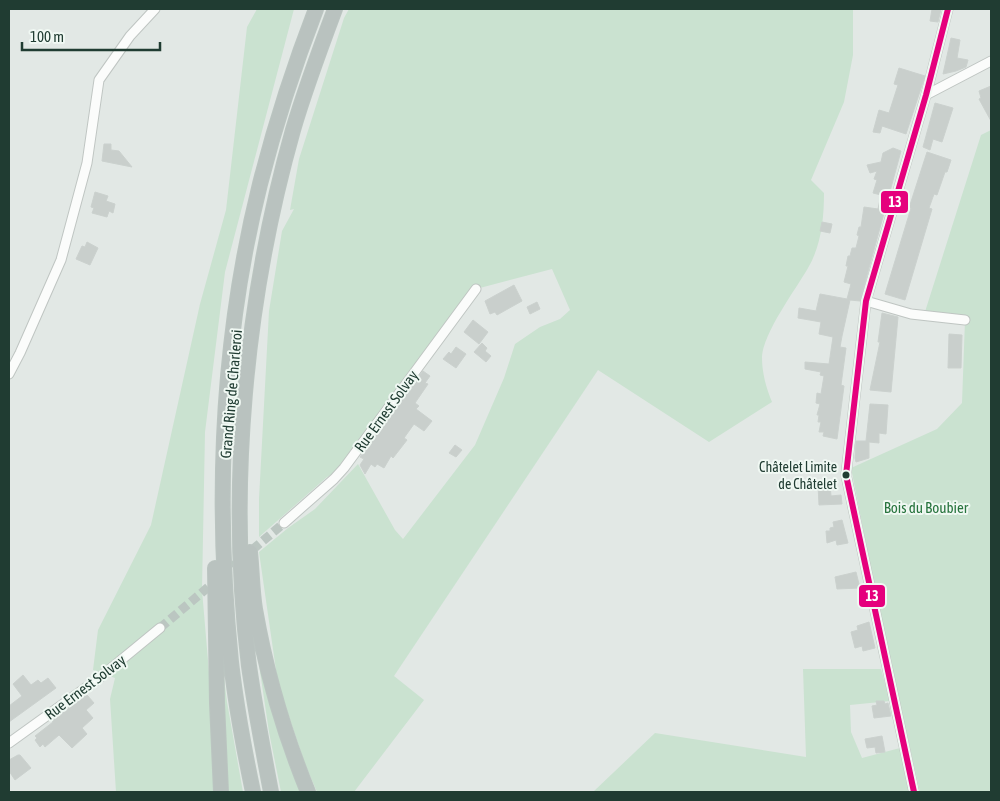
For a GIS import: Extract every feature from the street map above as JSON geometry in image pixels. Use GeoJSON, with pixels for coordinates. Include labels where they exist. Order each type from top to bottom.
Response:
{"type":"FeatureCollection","features":[{"type":"Feature","properties":{"kind":"highway","name":"Grand Ring de Charleroi"},"geometry":{"type":"LineString","coordinates":[[253,792],[241,731],[225,596],[222,519],[226,394],[234,323],[245,255],[260,185],[299,52],[316,9]]}},
{"type":"Feature","properties":{"kind":"highway","name":"Grand Ring de Charleroi"},"geometry":{"type":"LineString","coordinates":[[271,792],[258,727],[249,664],[243,596],[240,455],[244,395],[263,259],[277,191],[293,129],[316,58],[335,9]]}},
{"type":"Feature","properties":{"kind":"highway"},"geometry":{"type":"LineString","coordinates":[[240,455],[248,488],[249,542],[255,609],[278,708],[308,792]]}},
{"type":"Feature","properties":{"kind":"highway"},"geometry":{"type":"LineString","coordinates":[[221,792],[217,703],[215,538],[222,519]]}},
{"type":"Feature","properties":{"kind":"street"},"geometry":{"type":"LineString","coordinates":[[9,374],[61,260],[87,164],[99,80],[130,36],[155,9]]}},
{"type":"Feature","properties":{"kind":"street"},"geometry":{"type":"LineString","coordinates":[[914,792],[846,474],[866,301],[926,95],[948,9]]}},
{"type":"Feature","properties":{"kind":"street"},"geometry":{"type":"LineString","coordinates":[[926,95],[991,61]]}},
{"type":"Feature","properties":{"kind":"street","name":"Rue Ernest Solvay"},"geometry":{"type":"LineString","coordinates":[[284,523],[344,468],[476,289]]}},
{"type":"Feature","properties":{"kind":"street"},"geometry":{"type":"LineString","coordinates":[[866,301],[911,314],[965,320]]}},
{"type":"Feature","properties":{"kind":"street","name":"Rue Ernest Solvay"},"geometry":{"type":"LineString","coordinates":[[9,743],[98,679],[160,628]]}},
{"type":"Feature","properties":{"kind":"green space"},"geometry":{"type":"Polygon","coordinates":[[[257,9],[294,9],[225,272],[205,432],[202,590],[211,696],[215,792],[116,792],[110,699],[115,678],[93,670],[98,630],[151,525],[200,304],[226,210],[247,27],[257,9]]]}},
{"type":"Feature","properties":{"kind":"green space"},"geometry":{"type":"Polygon","coordinates":[[[349,9],[853,9],[853,55],[844,102],[811,180],[824,193],[822,222],[816,251],[808,268],[781,311],[764,347],[762,357],[763,369],[772,402],[709,442],[598,370],[394,676],[424,700],[354,792],[317,792],[305,764],[278,684],[259,552],[315,509],[358,464],[395,530],[403,539],[475,445],[504,378],[515,344],[540,327],[560,319],[570,310],[552,269],[476,289],[474,285],[405,379],[344,468],[327,477],[259,537],[259,499],[269,311],[282,231],[294,209],[290,210],[299,159],[344,18],[349,9]]]}},
{"type":"Feature","properties":{"kind":"green space","name":"Bois du Boubier"},"geometry":{"type":"Polygon","coordinates":[[[991,130],[991,792],[920,792],[883,629],[851,468],[937,429],[962,403],[965,320],[924,315],[981,135],[991,130]]]}},
{"type":"Feature","properties":{"kind":"green space"},"geometry":{"type":"Polygon","coordinates":[[[259,657],[268,698],[300,792],[281,792],[269,732],[259,657]]]}},
{"type":"Feature","properties":{"kind":"green space"},"geometry":{"type":"Polygon","coordinates":[[[803,669],[881,669],[890,701],[850,705],[851,732],[862,758],[900,748],[909,792],[593,792],[655,733],[806,757],[803,669]]]}},
{"type":"Feature","properties":{"kind":"green space"},"geometry":{"type":"Polygon","coordinates":[[[223,670],[227,702],[243,792],[226,792],[223,670]]]}},
{"type":"Feature","properties":{"kind":"building"},"geometry":{"type":"Polygon","coordinates":[[[932,9],[941,9],[938,22],[930,21],[932,9]]]}},
{"type":"Feature","properties":{"kind":"building"},"geometry":{"type":"Polygon","coordinates":[[[951,38],[960,40],[957,58],[968,60],[966,67],[943,74],[951,38]]]}},
{"type":"Feature","properties":{"kind":"building"},"geometry":{"type":"Polygon","coordinates":[[[899,68],[925,76],[906,134],[882,126],[880,133],[873,132],[879,110],[889,113],[898,85],[894,84],[899,68]]]}},
{"type":"Feature","properties":{"kind":"building"},"geometry":{"type":"Polygon","coordinates":[[[991,86],[991,121],[979,99],[981,98],[979,91],[991,86]]]}},
{"type":"Feature","properties":{"kind":"building"},"geometry":{"type":"Polygon","coordinates":[[[935,103],[953,108],[942,142],[933,139],[930,150],[923,147],[935,103]]]}},
{"type":"Feature","properties":{"kind":"building"},"geometry":{"type":"Polygon","coordinates":[[[104,144],[111,144],[111,150],[119,151],[132,167],[102,161],[104,144]]]}},
{"type":"Feature","properties":{"kind":"building"},"geometry":{"type":"Polygon","coordinates":[[[893,148],[901,151],[860,301],[850,300],[842,336],[840,347],[846,348],[841,385],[844,386],[837,439],[823,436],[824,432],[819,432],[821,422],[818,422],[819,415],[817,415],[820,404],[816,403],[817,393],[821,394],[824,376],[820,375],[821,372],[805,369],[805,362],[829,364],[833,337],[819,334],[821,322],[798,318],[799,308],[816,311],[820,294],[847,299],[851,284],[844,282],[848,266],[846,266],[852,248],[856,248],[859,236],[857,235],[859,227],[861,227],[864,207],[878,209],[881,195],[873,193],[877,180],[874,179],[877,171],[870,173],[867,165],[881,162],[883,153],[893,148]]]}},
{"type":"Feature","properties":{"kind":"building"},"geometry":{"type":"Polygon","coordinates":[[[927,152],[951,160],[937,195],[934,194],[929,208],[932,209],[905,300],[885,294],[927,152]]]}},
{"type":"Feature","properties":{"kind":"building"},"geometry":{"type":"Polygon","coordinates":[[[95,192],[108,196],[106,201],[115,204],[113,213],[109,211],[107,217],[92,213],[94,208],[91,207],[95,192]]]}},
{"type":"Feature","properties":{"kind":"building"},"geometry":{"type":"Polygon","coordinates":[[[822,222],[832,224],[830,233],[820,231],[822,222]]]}},
{"type":"Feature","properties":{"kind":"building"},"geometry":{"type":"Polygon","coordinates":[[[87,242],[98,248],[90,265],[76,259],[82,246],[85,247],[87,242]]]}},
{"type":"Feature","properties":{"kind":"building"},"geometry":{"type":"Polygon","coordinates":[[[514,285],[522,301],[497,315],[495,312],[490,314],[485,301],[514,285]]]}},
{"type":"Feature","properties":{"kind":"building"},"geometry":{"type":"Polygon","coordinates":[[[537,302],[540,309],[530,314],[527,307],[537,302]]]}},
{"type":"Feature","properties":{"kind":"building"},"geometry":{"type":"Polygon","coordinates":[[[882,313],[898,317],[891,392],[870,390],[880,342],[878,342],[882,313]]]}},
{"type":"Feature","properties":{"kind":"building"},"geometry":{"type":"Polygon","coordinates":[[[473,320],[488,332],[479,344],[464,332],[473,320]]]}},
{"type":"Feature","properties":{"kind":"building"},"geometry":{"type":"Polygon","coordinates":[[[949,334],[962,335],[961,368],[948,368],[949,334]]]}},
{"type":"Feature","properties":{"kind":"building"},"geometry":{"type":"Polygon","coordinates":[[[482,343],[487,348],[485,351],[491,356],[486,362],[474,352],[482,343]]]}},
{"type":"Feature","properties":{"kind":"building"},"geometry":{"type":"Polygon","coordinates":[[[456,347],[466,354],[456,368],[443,359],[449,352],[451,354],[456,347]]]}},
{"type":"Feature","properties":{"kind":"building"},"geometry":{"type":"Polygon","coordinates":[[[423,371],[430,376],[425,383],[428,384],[415,403],[419,406],[416,409],[432,421],[424,431],[414,424],[404,438],[407,440],[393,458],[391,456],[384,468],[377,464],[375,467],[371,464],[365,474],[360,465],[364,459],[360,457],[423,371]]]}},
{"type":"Feature","properties":{"kind":"building"},"geometry":{"type":"Polygon","coordinates":[[[870,404],[888,405],[886,434],[879,433],[879,443],[869,442],[869,458],[856,462],[856,441],[866,441],[870,404]]]}},
{"type":"Feature","properties":{"kind":"building"},"geometry":{"type":"Polygon","coordinates":[[[455,445],[462,450],[456,457],[449,453],[455,445]]]}},
{"type":"Feature","properties":{"kind":"building"},"geometry":{"type":"Polygon","coordinates":[[[818,484],[830,484],[831,496],[841,495],[842,504],[819,505],[818,484]]]}},
{"type":"Feature","properties":{"kind":"building"},"geometry":{"type":"Polygon","coordinates":[[[842,520],[848,543],[837,545],[836,540],[827,543],[826,531],[830,531],[830,528],[834,527],[833,522],[842,520]]]}},
{"type":"Feature","properties":{"kind":"building"},"geometry":{"type":"Polygon","coordinates":[[[856,572],[860,588],[837,589],[835,577],[856,572]]]}},
{"type":"Feature","properties":{"kind":"building"},"geometry":{"type":"Polygon","coordinates":[[[869,622],[875,648],[863,651],[862,646],[855,648],[851,632],[858,630],[857,626],[869,622]]]}},
{"type":"Feature","properties":{"kind":"building"},"geometry":{"type":"Polygon","coordinates":[[[23,675],[31,685],[38,680],[41,683],[48,678],[56,688],[9,722],[9,706],[22,696],[13,684],[23,675]]]}},
{"type":"Feature","properties":{"kind":"building"},"geometry":{"type":"Polygon","coordinates":[[[87,695],[94,703],[86,710],[93,718],[82,728],[87,734],[72,748],[59,735],[45,747],[43,744],[40,747],[35,740],[37,738],[35,736],[53,722],[51,720],[87,695]]]}},
{"type":"Feature","properties":{"kind":"building"},"geometry":{"type":"Polygon","coordinates":[[[876,701],[888,703],[891,716],[874,718],[872,706],[877,705],[876,701]]]}},
{"type":"Feature","properties":{"kind":"building"},"geometry":{"type":"Polygon","coordinates":[[[882,736],[885,752],[876,753],[875,747],[867,748],[865,739],[882,736]]]}},
{"type":"Feature","properties":{"kind":"building"},"geometry":{"type":"Polygon","coordinates":[[[18,755],[31,768],[15,780],[9,771],[9,760],[18,755]]]}},
{"type":"Feature","properties":{"kind":"tunnel"},"geometry":{"type":"LineString","coordinates":[[160,628],[284,523]]}},
{"type":"Feature","properties":{"kind":"transit line","name":"13"},"geometry":{"type":"LineString","coordinates":[[914,792],[846,475],[866,301],[926,95],[948,9]]}},
{"type":"Feature","properties":{"kind":"place","name":"Châtelet Limite de Châtelet"},"geometry":{"type":"Point","coordinates":[846,475]}}]}
